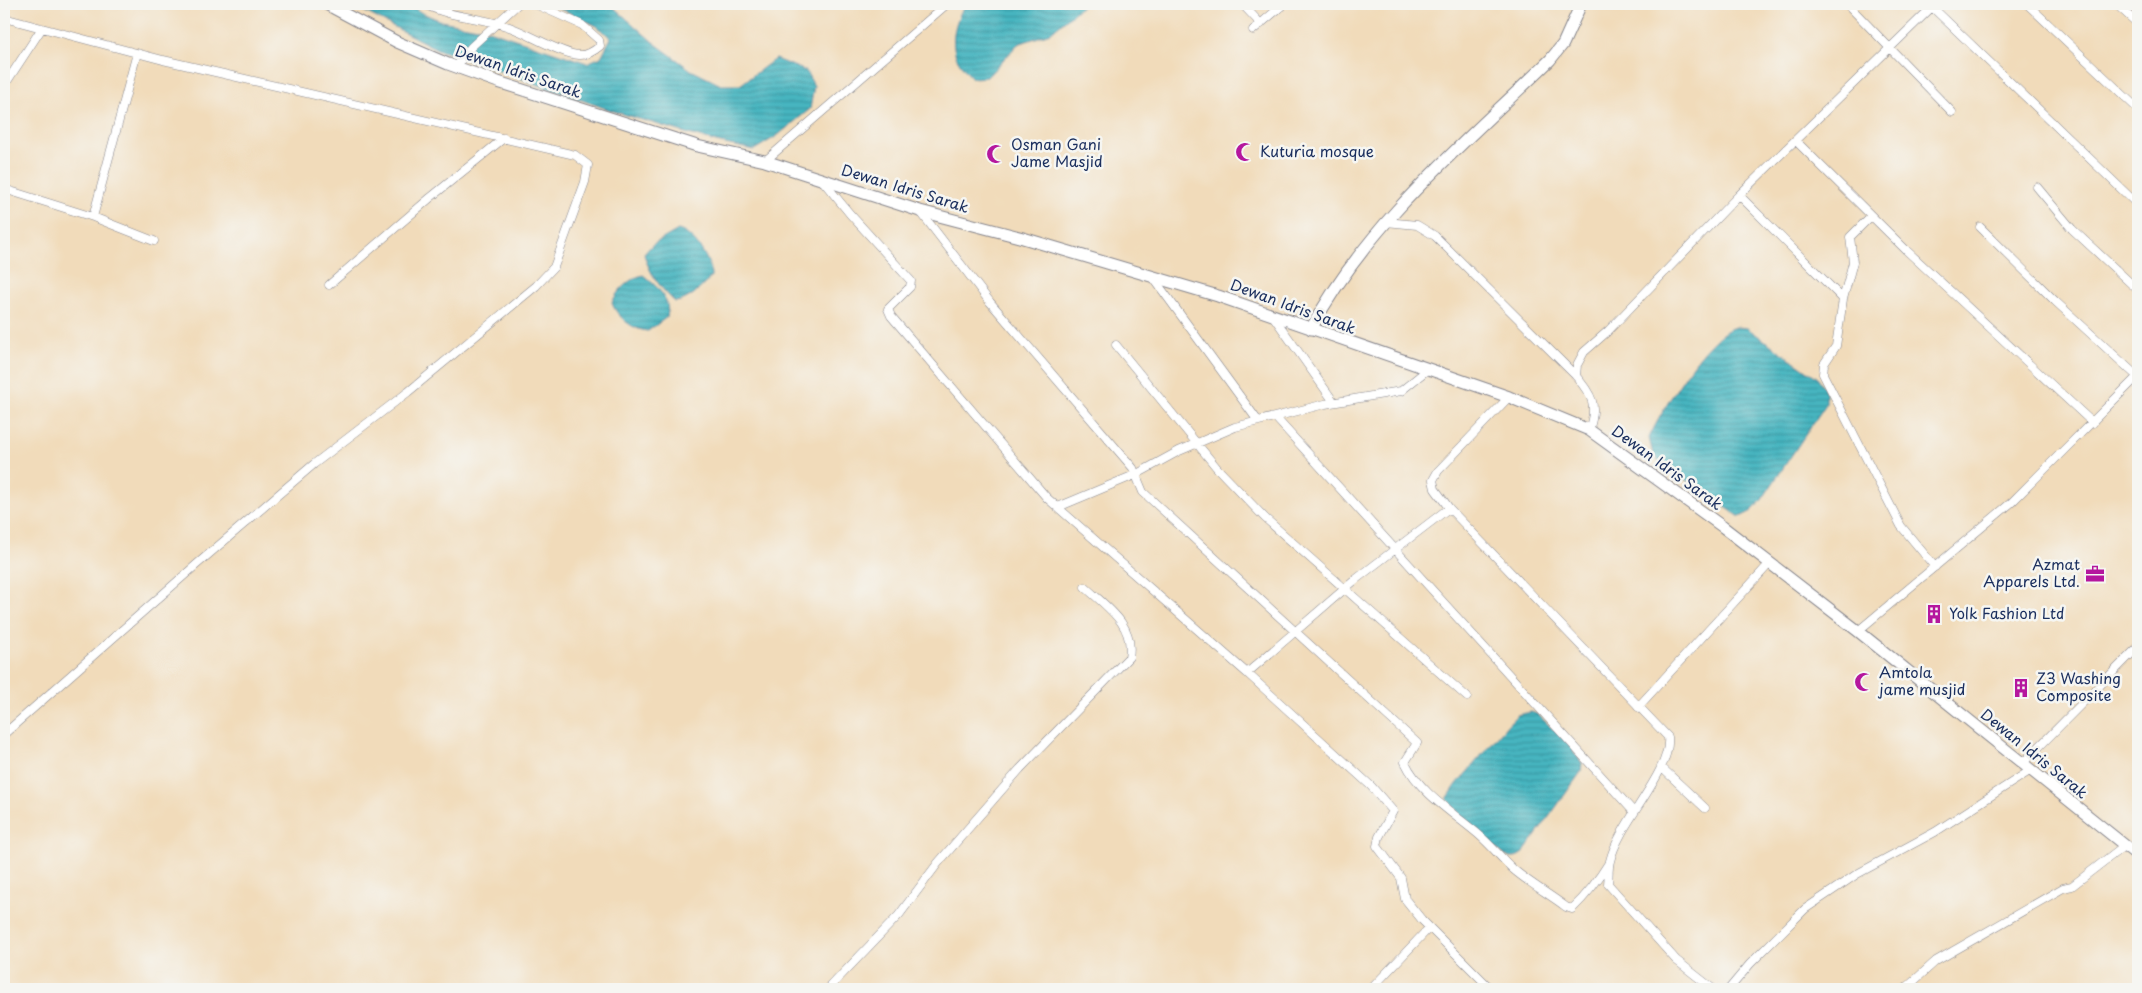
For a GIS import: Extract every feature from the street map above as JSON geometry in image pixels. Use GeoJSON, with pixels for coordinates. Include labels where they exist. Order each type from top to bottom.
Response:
{"type":"FeatureCollection","features":[{"type":"Feature","properties":{"kind":"main road","name":"Dewan Idris Sarak"},"geometry":{"type":"LineString","coordinates":[[326,4],[398,42],[456,67],[697,146],[765,162],[920,211],[1218,296],[1509,397],[1589,430],[1770,563],[1858,631],[2138,856]]}},
{"type":"Feature","properties":{"kind":"main road"},"geometry":{"type":"LineString","coordinates":[[1311,329],[1329,300],[1386,222],[1443,163],[1550,60],[1563,44],[1581,4]]}},
{"type":"Feature","properties":{"kind":"street"},"geometry":{"type":"LineString","coordinates":[[424,4],[438,11],[498,23],[579,55],[594,51],[600,46],[599,40],[594,34],[582,25],[535,4]]}},
{"type":"Feature","properties":{"kind":"street"},"geometry":{"type":"LineString","coordinates":[[456,67],[471,47],[518,4]]}},
{"type":"Feature","properties":{"kind":"street"},"geometry":{"type":"LineString","coordinates":[[765,162],[947,4]]}},
{"type":"Feature","properties":{"kind":"street"},"geometry":{"type":"LineString","coordinates":[[1242,4],[1261,24]]}},
{"type":"Feature","properties":{"kind":"street"},"geometry":{"type":"LineString","coordinates":[[1253,30],[1284,4]]}},
{"type":"Feature","properties":{"kind":"street"},"geometry":{"type":"LineString","coordinates":[[1847,4],[1892,47],[1952,112]]}},
{"type":"Feature","properties":{"kind":"street"},"geometry":{"type":"LineString","coordinates":[[2027,4],[2138,109]]}},
{"type":"Feature","properties":{"kind":"street"},"geometry":{"type":"LineString","coordinates":[[2116,4],[2138,24]]}},
{"type":"Feature","properties":{"kind":"street"},"geometry":{"type":"LineString","coordinates":[[1576,376],[1576,365],[1584,352],[1608,331],[1739,195],[1892,47],[1932,5],[2138,205]]}},
{"type":"Feature","properties":{"kind":"street"},"geometry":{"type":"LineString","coordinates":[[4,18],[137,53],[576,155],[588,165],[585,182],[554,267],[529,292],[408,392],[314,464],[210,552],[4,734]]}},
{"type":"Feature","properties":{"kind":"street"},"geometry":{"type":"LineString","coordinates":[[4,86],[42,28]]}},
{"type":"Feature","properties":{"kind":"street"},"geometry":{"type":"LineString","coordinates":[[93,217],[137,53]]}},
{"type":"Feature","properties":{"kind":"street"},"geometry":{"type":"LineString","coordinates":[[329,285],[430,198],[504,138]]}},
{"type":"Feature","properties":{"kind":"street"},"geometry":{"type":"LineString","coordinates":[[1796,141],[1871,216],[2093,423]]}},
{"type":"Feature","properties":{"kind":"street"},"geometry":{"type":"LineString","coordinates":[[822,180],[850,214],[911,280],[910,287],[888,309],[891,316],[1047,498],[1247,673],[1371,786],[1393,811],[1379,837],[1378,846],[1401,878],[1405,899],[1429,928],[1490,989]]}},
{"type":"Feature","properties":{"kind":"street"},"geometry":{"type":"LineString","coordinates":[[2037,187],[2072,229],[2138,290]]}},
{"type":"Feature","properties":{"kind":"street"},"geometry":{"type":"LineString","coordinates":[[4,190],[93,217],[154,240]]}},
{"type":"Feature","properties":{"kind":"street"},"geometry":{"type":"LineString","coordinates":[[1739,195],[1843,299]]}},
{"type":"Feature","properties":{"kind":"street"},"geometry":{"type":"LineString","coordinates":[[920,211],[990,302],[1137,474],[1144,492],[1417,743],[1405,762],[1415,778],[1514,869],[1566,907],[1572,909],[1597,882],[1610,861],[1634,811],[1661,767],[1669,748],[1668,737],[1657,723],[1638,707],[1602,666],[1449,508],[1435,489],[1432,480],[1438,471],[1509,397]]}},
{"type":"Feature","properties":{"kind":"street"},"geometry":{"type":"LineString","coordinates":[[1871,216],[1850,237],[1853,262],[1843,299],[1836,346],[1824,364],[1823,374],[1901,526],[1935,567]]}},
{"type":"Feature","properties":{"kind":"street"},"geometry":{"type":"LineString","coordinates":[[1386,222],[1418,225],[1435,236],[1576,376],[1591,395],[1595,414],[1589,430]]}},
{"type":"Feature","properties":{"kind":"street"},"geometry":{"type":"LineString","coordinates":[[1858,631],[2012,502],[2138,376],[2055,301],[1980,227]]}},
{"type":"Feature","properties":{"kind":"street"},"geometry":{"type":"LineString","coordinates":[[1152,276],[1258,421]]}},
{"type":"Feature","properties":{"kind":"street"},"geometry":{"type":"LineString","coordinates":[[1273,316],[1334,402]]}},
{"type":"Feature","properties":{"kind":"street"},"geometry":{"type":"LineString","coordinates":[[1116,345],[1216,468],[1266,518],[1467,697]]}},
{"type":"Feature","properties":{"kind":"street"},"geometry":{"type":"LineString","coordinates":[[1058,507],[1137,474],[1196,444],[1235,428],[1334,402],[1401,390],[1427,370]]}},
{"type":"Feature","properties":{"kind":"street"},"geometry":{"type":"LineString","coordinates":[[1275,417],[1394,550],[1634,811]]}},
{"type":"Feature","properties":{"kind":"street"},"geometry":{"type":"LineString","coordinates":[[1247,673],[1294,630],[1345,588],[1449,508]]}},
{"type":"Feature","properties":{"kind":"street"},"geometry":{"type":"LineString","coordinates":[[1638,707],[1770,563]]}},
{"type":"Feature","properties":{"kind":"street"},"geometry":{"type":"LineString","coordinates":[[828,989],[899,915],[938,863],[1020,769],[1129,657],[1131,643],[1126,630],[1113,613],[1086,587]]}},
{"type":"Feature","properties":{"kind":"street"},"geometry":{"type":"LineString","coordinates":[[1729,989],[1750,964],[1804,908],[1857,874],[1935,832],[2026,767],[2138,647]]}},
{"type":"Feature","properties":{"kind":"street"},"geometry":{"type":"LineString","coordinates":[[1661,767],[1705,808]]}},
{"type":"Feature","properties":{"kind":"street"},"geometry":{"type":"LineString","coordinates":[[1905,989],[1936,961],[2001,922],[2063,888],[2072,886],[2125,845]]}},
{"type":"Feature","properties":{"kind":"street"},"geometry":{"type":"LineString","coordinates":[[1608,884],[1610,861]]}},
{"type":"Feature","properties":{"kind":"street"},"geometry":{"type":"LineString","coordinates":[[1597,882],[1608,884],[1676,960],[1713,989]]}},
{"type":"Feature","properties":{"kind":"street"},"geometry":{"type":"LineString","coordinates":[[1371,989],[1429,928]]}},
{"type":"Feature","properties":{"kind":"water"},"geometry":{"type":"Polygon","coordinates":[[[350,4],[409,4],[420,12],[441,21],[488,30],[587,63],[601,57],[611,38],[597,26],[551,4],[610,4],[653,42],[691,70],[721,85],[740,85],[775,59],[806,71],[814,86],[810,109],[777,136],[754,150],[716,142],[613,111],[437,49],[350,4]]]}},
{"type":"Feature","properties":{"kind":"water"},"geometry":{"type":"Polygon","coordinates":[[[966,4],[1084,4],[1050,33],[1018,44],[987,77],[972,78],[957,59],[954,49],[955,28],[966,4]]]}},
{"type":"Feature","properties":{"kind":"water"},"geometry":{"type":"Polygon","coordinates":[[[678,230],[690,237],[701,249],[709,263],[711,277],[690,296],[675,302],[656,280],[644,254],[652,245],[678,230]]]}},
{"type":"Feature","properties":{"kind":"water"},"geometry":{"type":"Polygon","coordinates":[[[643,275],[662,293],[668,310],[667,317],[648,331],[626,322],[612,303],[624,285],[643,275]]]}},
{"type":"Feature","properties":{"kind":"water"},"geometry":{"type":"Polygon","coordinates":[[[1735,327],[1747,328],[1818,378],[1826,392],[1826,404],[1761,501],[1752,511],[1740,517],[1661,463],[1653,454],[1649,438],[1674,393],[1698,358],[1724,333],[1735,327]]]}},
{"type":"Feature","properties":{"kind":"water"},"geometry":{"type":"Polygon","coordinates":[[[1531,712],[1537,714],[1567,742],[1582,763],[1581,772],[1524,852],[1515,857],[1510,857],[1504,855],[1462,817],[1447,799],[1457,784],[1509,723],[1517,715],[1531,712]]]}},
{"type":"Feature","properties":{"kind":"place","name":"Kuturia mosque"},"geometry":{"type":"Point","coordinates":[1245,152]}},
{"type":"Feature","properties":{"kind":"place","name":"Osman Gani Jame Masjid"},"geometry":{"type":"Point","coordinates":[996,154]}},
{"type":"Feature","properties":{"kind":"place","name":"Azmat Apparels Ltd."},"geometry":{"type":"Point","coordinates":[2095,574]}},
{"type":"Feature","properties":{"kind":"place","name":"Yolk Fashion Ltd"},"geometry":{"type":"Point","coordinates":[1934,614]}},
{"type":"Feature","properties":{"kind":"place","name":"Amtola jame musjid"},"geometry":{"type":"Point","coordinates":[1864,682]}},
{"type":"Feature","properties":{"kind":"place","name":"Z3 Washing Composite"},"geometry":{"type":"Point","coordinates":[2021,688]}}]}
